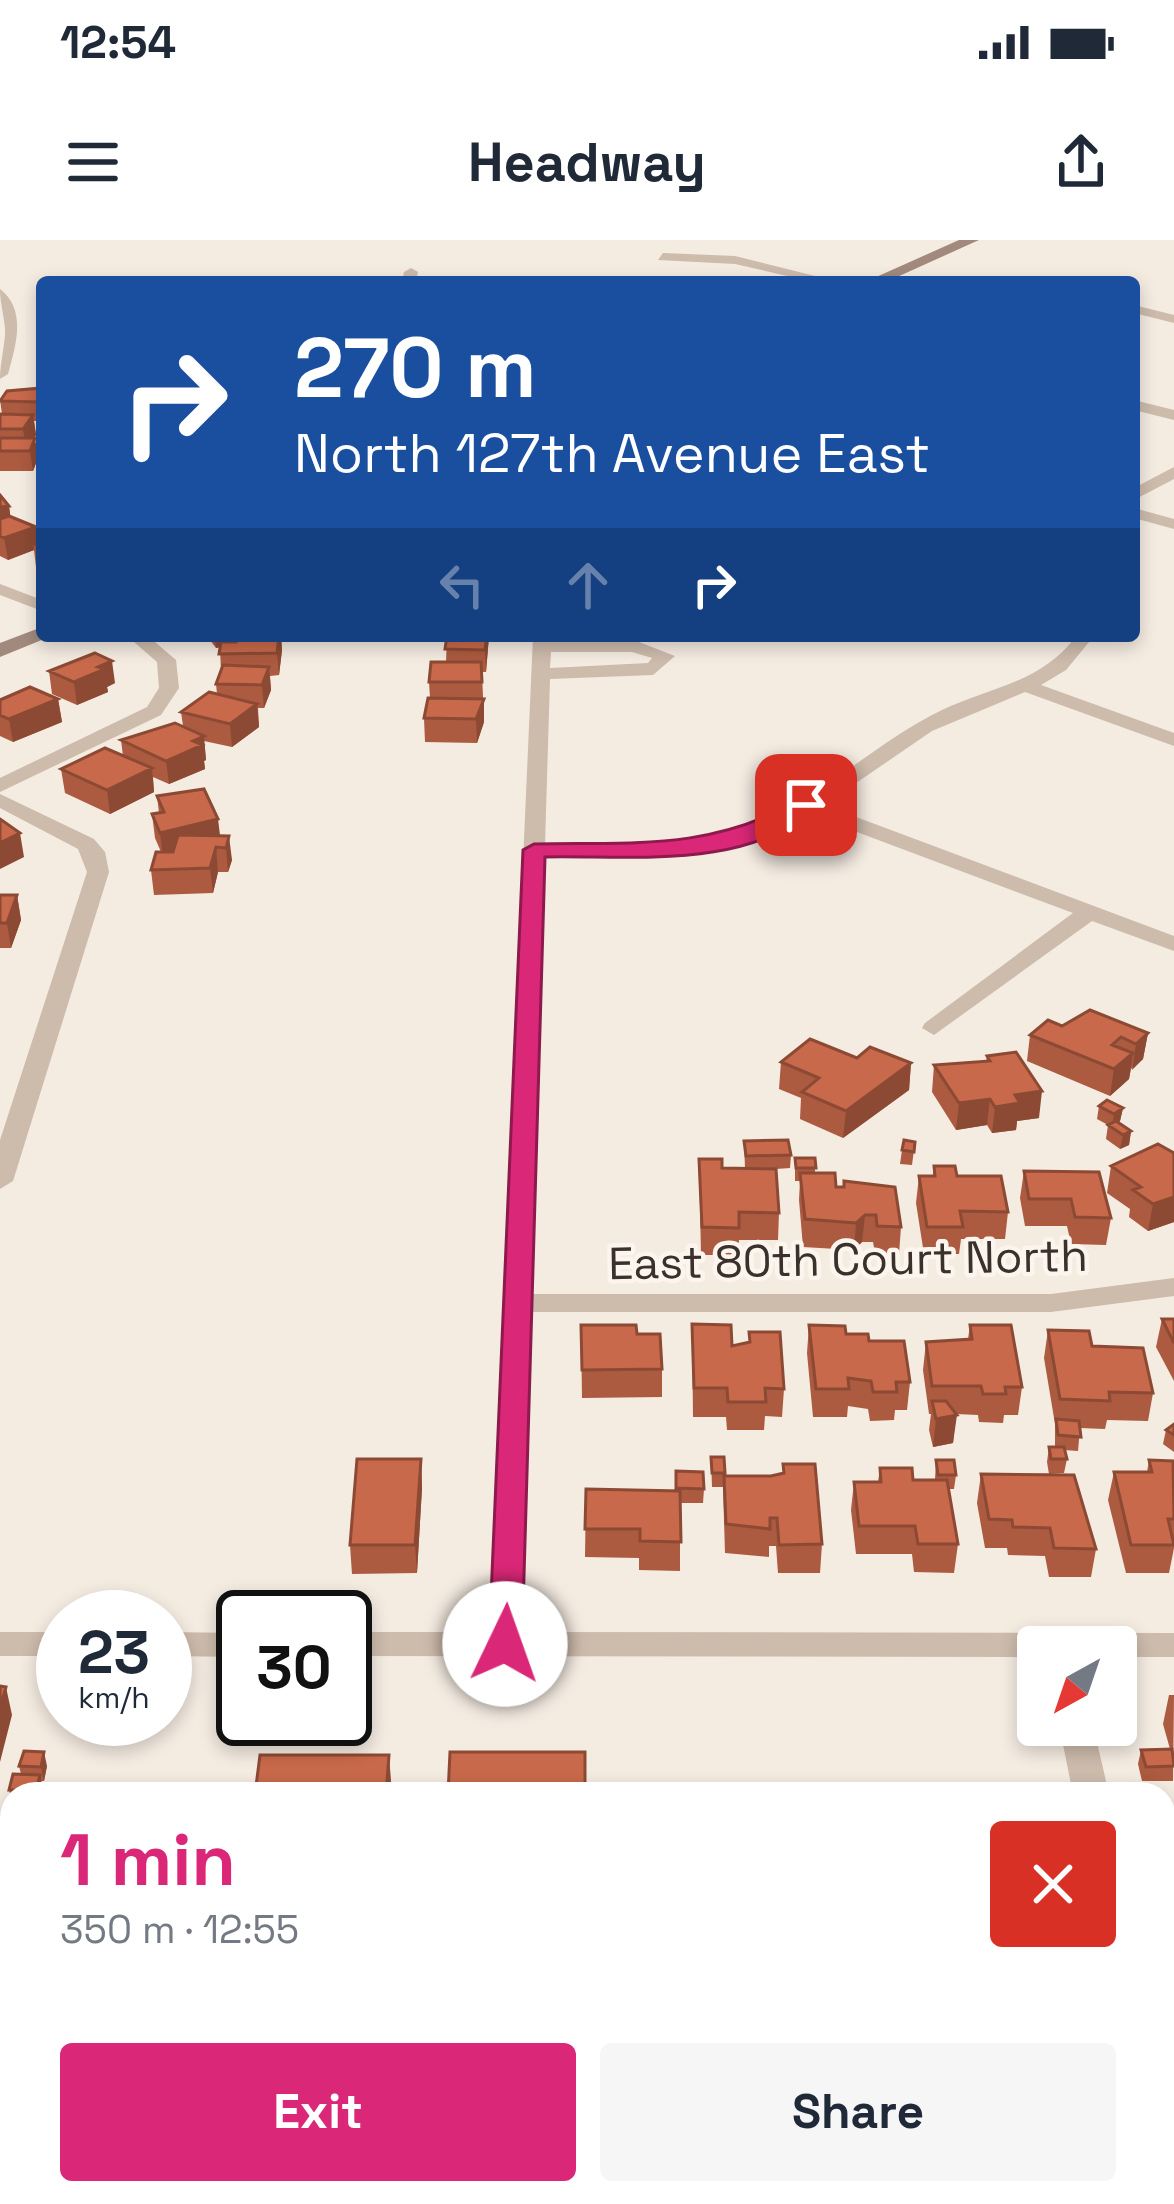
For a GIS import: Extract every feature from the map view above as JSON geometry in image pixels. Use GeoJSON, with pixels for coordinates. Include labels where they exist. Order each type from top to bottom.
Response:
{"type":"FeatureCollection","features":[{"type":"Feature","properties":{"kind":"main road"},"geometry":{"type":"LineString","coordinates":[[887,276],[972,240]]}},
{"type":"Feature","properties":{"kind":"main road"},"geometry":{"type":"LineString","coordinates":[[0,651],[36,636]]}},
{"type":"Feature","properties":{"kind":"street"},"geometry":{"type":"LineString","coordinates":[[650,243],[662,264],[735,260],[806,276]]}},
{"type":"Feature","properties":{"kind":"street"},"geometry":{"type":"LineString","coordinates":[[0,293],[10,354],[0,374]]}},
{"type":"Feature","properties":{"kind":"street"},"geometry":{"type":"LineString","coordinates":[[1140,310],[1174,319]]}},
{"type":"Feature","properties":{"kind":"street"},"geometry":{"type":"LineString","coordinates":[[0,390],[21,390]]}},
{"type":"Feature","properties":{"kind":"street"},"geometry":{"type":"LineString","coordinates":[[1140,406],[1174,415]]}},
{"type":"Feature","properties":{"kind":"street"},"geometry":{"type":"LineString","coordinates":[[1140,492],[1174,472]]}},
{"type":"Feature","properties":{"kind":"street"},"geometry":{"type":"LineString","coordinates":[[1140,515],[1174,524]]}},
{"type":"Feature","properties":{"kind":"street"},"geometry":{"type":"LineString","coordinates":[[0,589],[36,604]]}},
{"type":"Feature","properties":{"kind":"street"},"geometry":{"type":"LineString","coordinates":[[0,787],[154,711],[169,688],[166,660],[144,642]]}},
{"type":"Feature","properties":{"kind":"street"},"geometry":{"type":"LineString","coordinates":[[534,850],[703,847],[764,830],[950,714],[1027,686],[1069,657],[1080,642]]}},
{"type":"Feature","properties":{"kind":"street"},"geometry":{"type":"LineString","coordinates":[[634,646],[665,656],[653,669],[541,652],[634,646]]}},
{"type":"Feature","properties":{"kind":"street"},"geometry":{"type":"LineString","coordinates":[[505,1644],[521,1304],[541,652]]}},
{"type":"Feature","properties":{"kind":"street"},"geometry":{"type":"LineString","coordinates":[[1027,686],[1174,740]]}},
{"type":"Feature","properties":{"kind":"street"},"geometry":{"type":"LineString","coordinates":[[0,800],[74,836],[94,852],[98,872],[0,1181]]}},
{"type":"Feature","properties":{"kind":"street"},"geometry":{"type":"LineString","coordinates":[[806,805],[1174,944]]}},
{"type":"Feature","properties":{"kind":"street"},"geometry":{"type":"LineString","coordinates":[[934,1028],[1089,912]]}},
{"type":"Feature","properties":{"kind":"street","name":"East 80th Court North"},"geometry":{"type":"LineString","coordinates":[[521,1304],[1051,1303],[1174,1287]]}},
{"type":"Feature","properties":{"kind":"street"},"geometry":{"type":"LineString","coordinates":[[0,1644],[36,1644]]}},
{"type":"Feature","properties":{"kind":"street"},"geometry":{"type":"LineString","coordinates":[[372,1644],[1017,1646]]}},
{"type":"Feature","properties":{"kind":"street"},"geometry":{"type":"LineString","coordinates":[[1137,1645],[1174,1645]]}},
{"type":"Feature","properties":{"kind":"street"},"geometry":{"type":"LineString","coordinates":[[1080,1746],[1088,1782]]}},
{"type":"Feature","properties":{"kind":"building"},"geometry":{"type":"Polygon","coordinates":[[[36,389],[36,402],[0,401],[7,391],[36,389]]]}},
{"type":"Feature","properties":{"kind":"building"},"geometry":{"type":"Polygon","coordinates":[[[0,414],[33,415],[23,429],[0,429],[0,414]]]}},
{"type":"Feature","properties":{"kind":"building"},"geometry":{"type":"Polygon","coordinates":[[[0,438],[35,438],[30,451],[0,451],[0,438]]]}},
{"type":"Feature","properties":{"kind":"building"},"geometry":{"type":"Polygon","coordinates":[[[9,516],[36,527],[4,538],[0,519],[9,516]]]}},
{"type":"Feature","properties":{"kind":"building"},"geometry":{"type":"Polygon","coordinates":[[[221,642],[278,642],[277,653],[219,654],[221,642]]]}},
{"type":"Feature","properties":{"kind":"building"},"geometry":{"type":"Polygon","coordinates":[[[446,642],[486,642],[485,650],[445,649],[446,642]]]}},
{"type":"Feature","properties":{"kind":"building"},"geometry":{"type":"Polygon","coordinates":[[[95,653],[112,661],[98,667],[105,669],[74,682],[49,671],[95,653]]]}},
{"type":"Feature","properties":{"kind":"building"},"geometry":{"type":"Polygon","coordinates":[[[431,662],[481,662],[482,682],[429,682],[431,662]]]}},
{"type":"Feature","properties":{"kind":"building"},"geometry":{"type":"Polygon","coordinates":[[[223,665],[269,667],[262,685],[216,684],[223,665]]]}},
{"type":"Feature","properties":{"kind":"building"},"geometry":{"type":"Polygon","coordinates":[[[30,687],[58,699],[9,719],[0,715],[0,700],[30,687]]]}},
{"type":"Feature","properties":{"kind":"building"},"geometry":{"type":"Polygon","coordinates":[[[209,692],[257,704],[230,724],[181,712],[209,692]]]}},
{"type":"Feature","properties":{"kind":"building"},"geometry":{"type":"Polygon","coordinates":[[[428,698],[484,699],[476,719],[424,718],[428,698]]]}},
{"type":"Feature","properties":{"kind":"building"},"geometry":{"type":"Polygon","coordinates":[[[175,723],[204,736],[193,741],[202,745],[166,761],[121,740],[175,723]]]}},
{"type":"Feature","properties":{"kind":"building"},"geometry":{"type":"Polygon","coordinates":[[[105,748],[152,768],[107,790],[61,769],[105,748]]]}},
{"type":"Feature","properties":{"kind":"building"},"geometry":{"type":"Polygon","coordinates":[[[204,789],[218,819],[160,833],[152,814],[164,812],[157,796],[204,789]]]}},
{"type":"Feature","properties":{"kind":"building"},"geometry":{"type":"Polygon","coordinates":[[[0,819],[20,833],[0,843],[0,819]]]}},
{"type":"Feature","properties":{"kind":"building"},"geometry":{"type":"Polygon","coordinates":[[[178,835],[229,836],[226,848],[216,847],[210,868],[151,870],[156,852],[173,852],[178,835]]]}},
{"type":"Feature","properties":{"kind":"building"},"geometry":{"type":"Polygon","coordinates":[[[0,895],[17,895],[7,923],[0,923],[0,895]]]}},
{"type":"Feature","properties":{"kind":"building"},"geometry":{"type":"Polygon","coordinates":[[[1090,1010],[1148,1033],[1136,1044],[1121,1037],[1112,1045],[1133,1053],[1114,1069],[1030,1035],[1048,1020],[1062,1026],[1090,1010]]]}},
{"type":"Feature","properties":{"kind":"building"},"geometry":{"type":"Polygon","coordinates":[[[810,1039],[857,1058],[870,1047],[911,1063],[846,1111],[802,1092],[819,1078],[781,1062],[810,1039]]]}},
{"type":"Feature","properties":{"kind":"building"},"geometry":{"type":"Polygon","coordinates":[[[1016,1052],[1042,1091],[1015,1095],[1020,1103],[995,1107],[990,1099],[959,1103],[934,1065],[990,1061],[987,1056],[1016,1052]]]}},
{"type":"Feature","properties":{"kind":"building"},"geometry":{"type":"Polygon","coordinates":[[[1107,1100],[1123,1108],[1114,1114],[1099,1106],[1107,1100]]]}},
{"type":"Feature","properties":{"kind":"building"},"geometry":{"type":"Polygon","coordinates":[[[1116,1121],[1131,1131],[1123,1135],[1108,1125],[1116,1121]]]}},
{"type":"Feature","properties":{"kind":"building"},"geometry":{"type":"Polygon","coordinates":[[[788,1140],[791,1155],[746,1156],[744,1141],[788,1140]]]}},
{"type":"Feature","properties":{"kind":"building"},"geometry":{"type":"Polygon","coordinates":[[[904,1140],[915,1142],[914,1152],[902,1150],[904,1140]]]}},
{"type":"Feature","properties":{"kind":"building"},"geometry":{"type":"Polygon","coordinates":[[[1158,1144],[1174,1153],[1174,1197],[1153,1204],[1133,1190],[1141,1187],[1111,1166],[1158,1144]]]}},
{"type":"Feature","properties":{"kind":"building"},"geometry":{"type":"Polygon","coordinates":[[[795,1158],[815,1158],[816,1168],[796,1168],[795,1158]]]}},
{"type":"Feature","properties":{"kind":"building"},"geometry":{"type":"Polygon","coordinates":[[[699,1159],[722,1159],[722,1168],[776,1169],[779,1213],[739,1212],[739,1228],[702,1227],[699,1159]]]}},
{"type":"Feature","properties":{"kind":"building"},"geometry":{"type":"Polygon","coordinates":[[[934,1166],[955,1166],[957,1176],[1001,1176],[1008,1212],[960,1211],[963,1227],[927,1227],[919,1176],[935,1176],[934,1166]]]}},
{"type":"Feature","properties":{"kind":"building"},"geometry":{"type":"Polygon","coordinates":[[[1024,1171],[1099,1172],[1111,1218],[1075,1217],[1071,1199],[1029,1199],[1024,1171]]]}},
{"type":"Feature","properties":{"kind":"building"},"geometry":{"type":"Polygon","coordinates":[[[800,1173],[835,1173],[836,1187],[844,1187],[844,1181],[895,1187],[901,1227],[877,1226],[876,1215],[865,1215],[856,1223],[805,1219],[800,1173]]]}},
{"type":"Feature","properties":{"kind":"building"},"geometry":{"type":"Polygon","coordinates":[[[1162,1319],[1174,1319],[1174,1343],[1162,1319]]]}},
{"type":"Feature","properties":{"kind":"building"},"geometry":{"type":"Polygon","coordinates":[[[692,1324],[731,1325],[732,1346],[750,1342],[749,1332],[780,1332],[784,1389],[765,1388],[766,1402],[728,1402],[727,1388],[694,1388],[692,1324]]]}},
{"type":"Feature","properties":{"kind":"building"},"geometry":{"type":"Polygon","coordinates":[[[581,1325],[636,1325],[637,1334],[660,1334],[662,1369],[582,1370],[581,1325]]]}},
{"type":"Feature","properties":{"kind":"building"},"geometry":{"type":"Polygon","coordinates":[[[809,1325],[845,1326],[846,1334],[868,1334],[869,1341],[904,1341],[910,1382],[896,1382],[897,1392],[873,1392],[871,1381],[848,1378],[849,1389],[816,1389],[809,1325]]]}},
{"type":"Feature","properties":{"kind":"building"},"geometry":{"type":"Polygon","coordinates":[[[970,1325],[1011,1325],[1022,1387],[1005,1387],[1006,1394],[983,1394],[981,1386],[932,1386],[926,1342],[972,1339],[970,1325]]]}},
{"type":"Feature","properties":{"kind":"building"},"geometry":{"type":"Polygon","coordinates":[[[1048,1330],[1089,1331],[1092,1346],[1143,1348],[1153,1393],[1109,1392],[1110,1401],[1060,1399],[1048,1330]]]}},
{"type":"Feature","properties":{"kind":"building"},"geometry":{"type":"Polygon","coordinates":[[[932,1401],[946,1401],[957,1415],[936,1419],[932,1401]]]}},
{"type":"Feature","properties":{"kind":"building"},"geometry":{"type":"Polygon","coordinates":[[[1056,1419],[1079,1421],[1081,1437],[1058,1435],[1056,1419]]]}},
{"type":"Feature","properties":{"kind":"building"},"geometry":{"type":"Polygon","coordinates":[[[1049,1447],[1064,1447],[1067,1459],[1051,1459],[1049,1447]]]}},
{"type":"Feature","properties":{"kind":"building"},"geometry":{"type":"Polygon","coordinates":[[[711,1457],[724,1457],[725,1473],[712,1473],[711,1457]]]}},
{"type":"Feature","properties":{"kind":"building"},"geometry":{"type":"Polygon","coordinates":[[[357,1459],[421,1459],[415,1545],[350,1545],[357,1459]]]}},
{"type":"Feature","properties":{"kind":"building"},"geometry":{"type":"Polygon","coordinates":[[[936,1460],[954,1460],[956,1475],[938,1475],[936,1460]]]}},
{"type":"Feature","properties":{"kind":"building"},"geometry":{"type":"Polygon","coordinates":[[[1149,1460],[1173,1461],[1174,1519],[1168,1519],[1174,1545],[1131,1545],[1114,1472],[1152,1472],[1149,1460]]]}},
{"type":"Feature","properties":{"kind":"building"},"geometry":{"type":"Polygon","coordinates":[[[783,1464],[815,1464],[822,1544],[779,1545],[777,1518],[770,1518],[770,1529],[726,1524],[724,1476],[771,1476],[784,1473],[783,1464]]]}},
{"type":"Feature","properties":{"kind":"building"},"geometry":{"type":"Polygon","coordinates":[[[880,1468],[912,1468],[913,1480],[947,1480],[958,1544],[918,1544],[915,1526],[859,1526],[854,1482],[881,1482],[880,1468]]]}},
{"type":"Feature","properties":{"kind":"building"},"geometry":{"type":"Polygon","coordinates":[[[676,1471],[703,1472],[704,1489],[676,1488],[676,1471]]]}},
{"type":"Feature","properties":{"kind":"building"},"geometry":{"type":"Polygon","coordinates":[[[981,1474],[1074,1475],[1096,1549],[1054,1548],[1050,1528],[1013,1527],[1012,1520],[989,1519],[981,1474]]]}},
{"type":"Feature","properties":{"kind":"building"},"geometry":{"type":"Polygon","coordinates":[[[586,1489],[680,1491],[681,1542],[640,1541],[640,1529],[585,1529],[586,1489]]]}},
{"type":"Feature","properties":{"kind":"building"},"geometry":{"type":"Polygon","coordinates":[[[1172,1749],[1174,1766],[1146,1767],[1141,1750],[1172,1749]]]}},
{"type":"Feature","properties":{"kind":"building"},"geometry":{"type":"Polygon","coordinates":[[[24,1751],[44,1752],[41,1767],[19,1766],[24,1751]]]}},
{"type":"Feature","properties":{"kind":"building"},"geometry":{"type":"Polygon","coordinates":[[[450,1752],[585,1752],[585,1782],[449,1782],[450,1752]]]}},
{"type":"Feature","properties":{"kind":"building"},"geometry":{"type":"Polygon","coordinates":[[[260,1755],[389,1755],[387,1782],[257,1782],[260,1755]]]}},
{"type":"Feature","properties":{"kind":"building"},"geometry":{"type":"Polygon","coordinates":[[[13,1774],[40,1775],[38,1782],[11,1782],[13,1774]]]}},
{"type":"Feature","properties":{"kind":"route"},"geometry":{"type":"LineString","coordinates":[[505,1644],[534,850],[703,847],[764,830],[806,805]]}}]}
